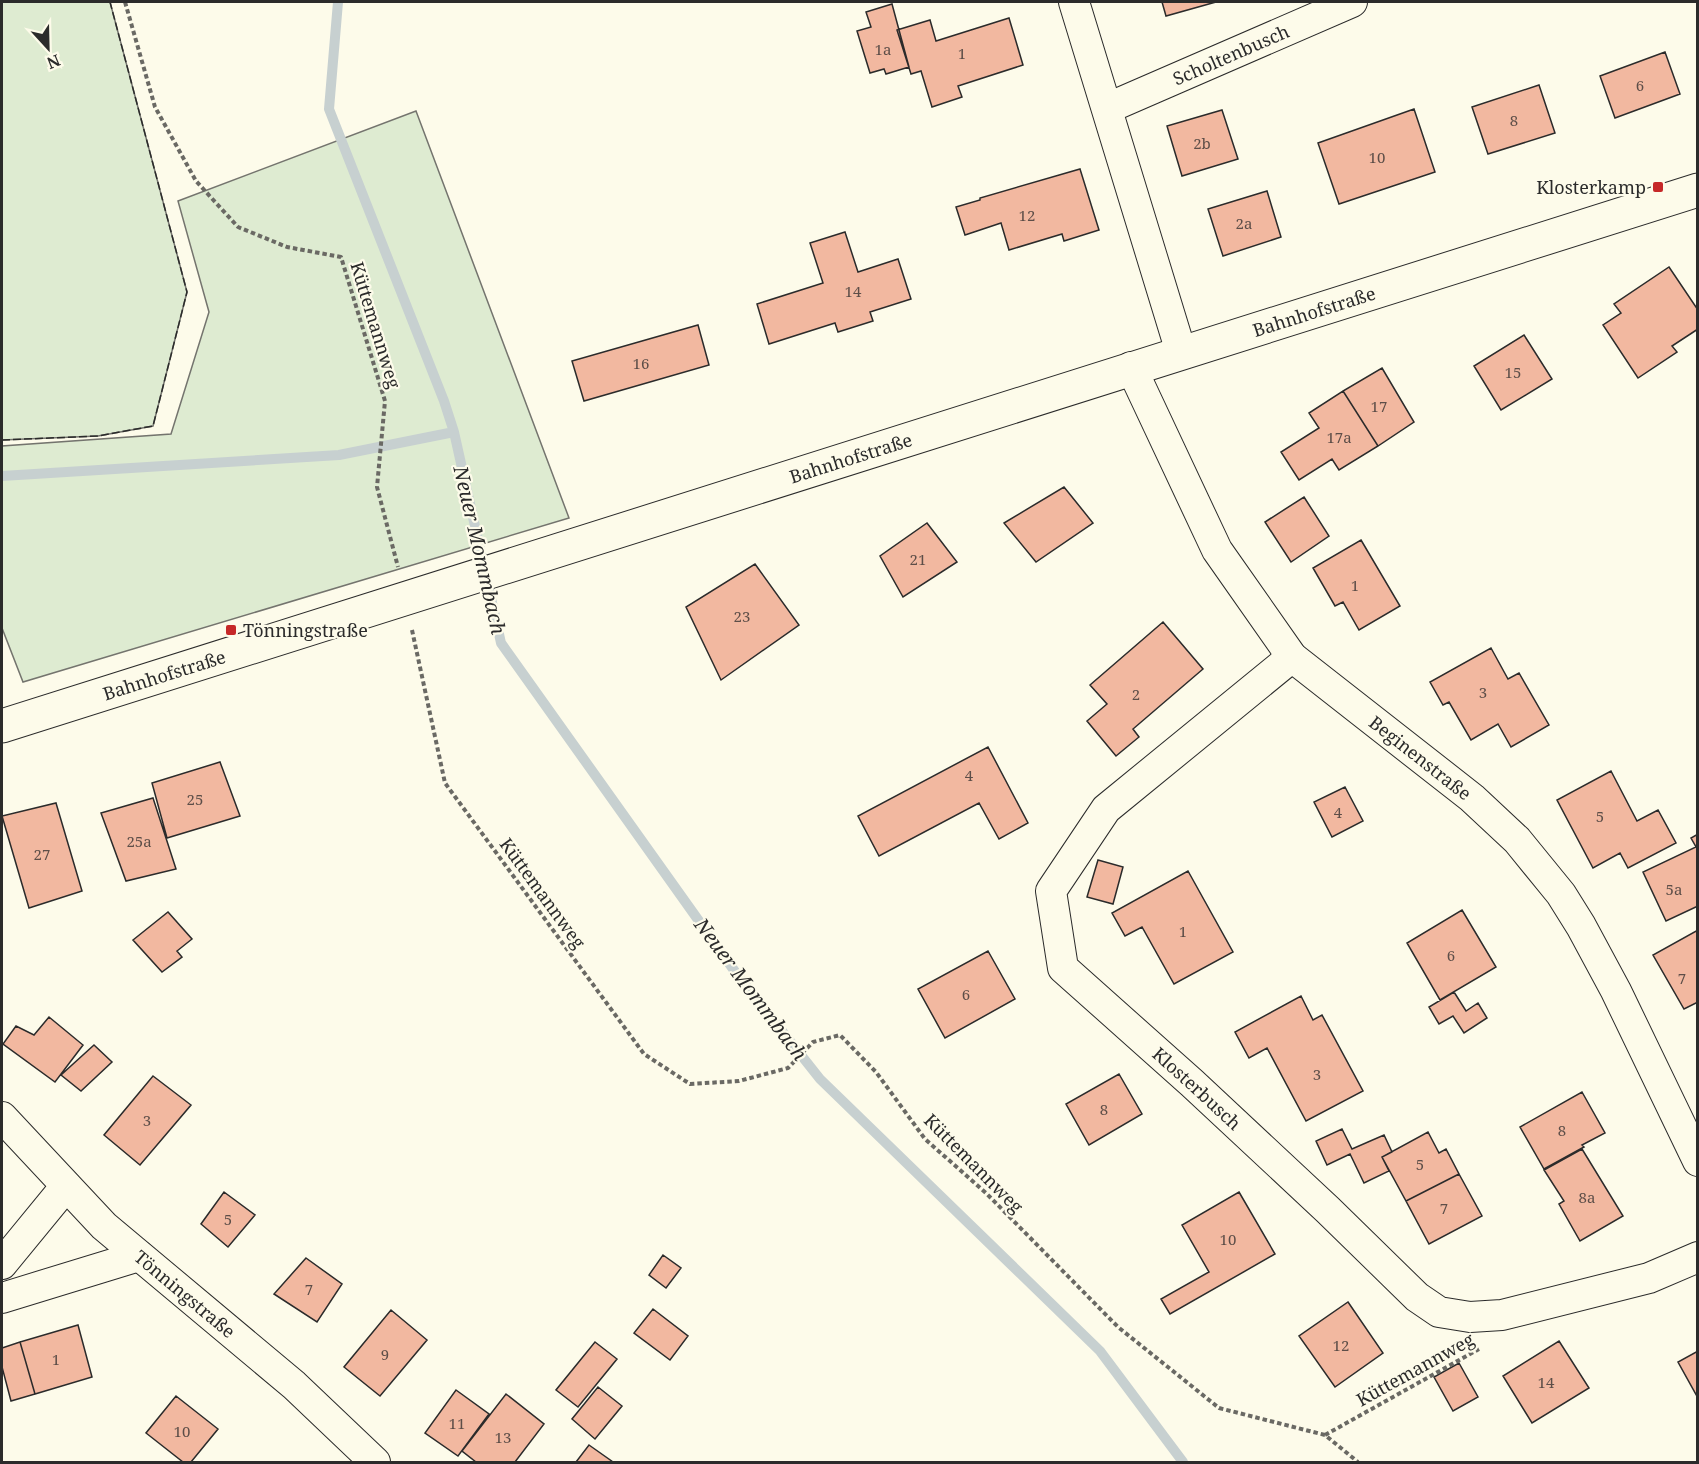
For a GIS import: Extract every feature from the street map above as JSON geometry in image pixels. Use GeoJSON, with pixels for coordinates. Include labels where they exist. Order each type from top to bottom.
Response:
{"type":"FeatureCollection","features":[{"type":"Feature","properties":{"kind":"street"},"geometry":{"type":"LineString","coordinates":[[1074,2],[1181,352]]}},
{"type":"Feature","properties":{"kind":"street","name":"Scholtenbusch"},"geometry":{"type":"LineString","coordinates":[[1108,108],[1352,2]]}},
{"type":"Feature","properties":{"kind":"street","name":"Bahnhofstraße"},"geometry":{"type":"LineString","coordinates":[[2,726],[1698,190]]}},
{"type":"Feature","properties":{"kind":"street","name":"Beginenstraße"},"geometry":{"type":"LineString","coordinates":[[1131,368],[1217,550],[1292,657],[1472,798],[1517,840],[1561,894],[1616,991],[1698,1161]]}},
{"type":"Feature","properties":{"kind":"street","name":"Klosterbusch"},"geometry":{"type":"LineString","coordinates":[[1292,657],[1106,809],[1051,891],[1063,968],[1192,1083],[1417,1297],[1439,1312],[1470,1317],[1502,1315],[1648,1278],[1698,1257]]}},
{"type":"Feature","properties":{"kind":"street","name":"Tönningstraße"},"geometry":{"type":"LineString","coordinates":[[2,1117],[104,1226],[294,1385],[375,1462]]}},
{"type":"Feature","properties":{"kind":"street"},"geometry":{"type":"LineString","coordinates":[[2,1264],[66,1186]]}},
{"type":"Feature","properties":{"kind":"street"},"geometry":{"type":"LineString","coordinates":[[2,1298],[139,1256]]}},
{"type":"Feature","properties":{"kind":"path","name":"Küttemannweg"},"geometry":{"type":"LineString","coordinates":[[125,2],[155,107],[196,182],[238,227],[287,248],[341,257],[385,401],[377,487],[406,599],[445,783],[644,1054],[690,1084],[739,1081],[788,1068],[813,1042],[840,1035],[876,1072],[925,1139],[986,1193],[1118,1327],[1219,1408],[1325,1435],[1358,1462]]}},
{"type":"Feature","properties":{"kind":"path","name":"Küttemannweg"},"geometry":{"type":"LineString","coordinates":[[1325,1435],[1498,1339],[1502,1315]]}},
{"type":"Feature","properties":{"kind":"green space"},"geometry":{"type":"Polygon","coordinates":[[[2,2],[110,2],[187,292],[153,426],[98,436],[2,440],[2,2]]]}},
{"type":"Feature","properties":{"kind":"green space"},"geometry":{"type":"Polygon","coordinates":[[[416,111],[569,518],[23,682],[2,628],[2,446],[171,434],[209,312],[178,201],[416,111]]]}},
{"type":"Feature","properties":{"kind":"building"},"geometry":{"type":"Polygon","coordinates":[[[1162,2],[1216,2],[1166,16],[1162,2]]]}},
{"type":"Feature","properties":{"kind":"building"},"geometry":{"type":"Polygon","coordinates":[[[892,4],[909,67],[886,74],[884,69],[870,73],[857,31],[871,27],[866,12],[892,4]]]}},
{"type":"Feature","properties":{"kind":"building"},"geometry":{"type":"Polygon","coordinates":[[[1009,18],[1023,65],[958,86],[962,97],[932,107],[921,71],[911,74],[897,30],[930,20],[936,41],[1009,18]]]}},
{"type":"Feature","properties":{"kind":"building"},"geometry":{"type":"Polygon","coordinates":[[[1665,52],[1680,94],[1615,118],[1600,76],[1665,52]]]}},
{"type":"Feature","properties":{"kind":"building"},"geometry":{"type":"Polygon","coordinates":[[[1539,85],[1555,133],[1488,154],[1472,107],[1539,85]]]}},
{"type":"Feature","properties":{"kind":"building"},"geometry":{"type":"Polygon","coordinates":[[[1414,109],[1435,172],[1339,204],[1318,143],[1414,109]]]}},
{"type":"Feature","properties":{"kind":"building"},"geometry":{"type":"Polygon","coordinates":[[[1222,110],[1238,159],[1182,176],[1167,126],[1222,110]]]}},
{"type":"Feature","properties":{"kind":"building"},"geometry":{"type":"Polygon","coordinates":[[[1080,169],[1099,230],[1064,241],[1062,234],[1009,250],[1001,223],[965,235],[956,207],[1080,169]]]}},
{"type":"Feature","properties":{"kind":"building"},"geometry":{"type":"Polygon","coordinates":[[[1267,191],[1281,237],[1223,256],[1208,209],[1267,191]]]}},
{"type":"Feature","properties":{"kind":"building"},"geometry":{"type":"Polygon","coordinates":[[[845,232],[858,272],[898,259],[911,299],[870,312],[873,321],[838,332],[835,323],[769,344],[757,304],[823,283],[810,243],[845,232]]]}},
{"type":"Feature","properties":{"kind":"building"},"geometry":{"type":"Polygon","coordinates":[[[1669,267],[1698,310],[1698,329],[1672,346],[1677,352],[1638,378],[1603,325],[1621,313],[1614,304],[1669,267]]]}},
{"type":"Feature","properties":{"kind":"building"},"geometry":{"type":"Polygon","coordinates":[[[698,325],[709,365],[584,401],[572,361],[698,325]]]}},
{"type":"Feature","properties":{"kind":"building"},"geometry":{"type":"Polygon","coordinates":[[[1524,335],[1552,379],[1501,410],[1474,366],[1524,335]]]}},
{"type":"Feature","properties":{"kind":"building"},"geometry":{"type":"Polygon","coordinates":[[[1382,368],[1414,422],[1378,446],[1343,391],[1382,368]]]}},
{"type":"Feature","properties":{"kind":"building"},"geometry":{"type":"Polygon","coordinates":[[[1343,391],[1378,446],[1339,470],[1332,459],[1299,480],[1281,452],[1319,428],[1309,413],[1343,391]]]}},
{"type":"Feature","properties":{"kind":"building"},"geometry":{"type":"Polygon","coordinates":[[[1064,487],[1093,523],[1036,562],[1004,523],[1064,487]]]}},
{"type":"Feature","properties":{"kind":"building"},"geometry":{"type":"Polygon","coordinates":[[[1304,497],[1329,536],[1291,562],[1265,522],[1304,497]]]}},
{"type":"Feature","properties":{"kind":"building"},"geometry":{"type":"Polygon","coordinates":[[[927,523],[957,562],[903,597],[880,556],[927,523]]]}},
{"type":"Feature","properties":{"kind":"building"},"geometry":{"type":"Polygon","coordinates":[[[1361,540],[1400,606],[1359,630],[1343,602],[1335,606],[1313,568],[1361,540]]]}},
{"type":"Feature","properties":{"kind":"building"},"geometry":{"type":"Polygon","coordinates":[[[755,564],[799,625],[721,680],[686,607],[755,564]]]}},
{"type":"Feature","properties":{"kind":"building"},"geometry":{"type":"Polygon","coordinates":[[[1163,622],[1203,669],[1133,729],[1139,737],[1116,756],[1087,721],[1107,704],[1090,685],[1163,622]]]}},
{"type":"Feature","properties":{"kind":"building"},"geometry":{"type":"Polygon","coordinates":[[[1491,648],[1508,679],[1519,673],[1549,725],[1511,747],[1498,724],[1471,740],[1449,702],[1443,705],[1430,682],[1491,648]]]}},
{"type":"Feature","properties":{"kind":"building"},"geometry":{"type":"Polygon","coordinates":[[[988,747],[1028,823],[999,839],[979,803],[879,856],[858,816],[988,747]]]}},
{"type":"Feature","properties":{"kind":"building"},"geometry":{"type":"Polygon","coordinates":[[[220,762],[240,816],[167,838],[152,783],[220,762]]]}},
{"type":"Feature","properties":{"kind":"building"},"geometry":{"type":"Polygon","coordinates":[[[1611,771],[1637,821],[1658,810],[1676,843],[1628,868],[1620,853],[1593,868],[1557,800],[1611,771]]]}},
{"type":"Feature","properties":{"kind":"building"},"geometry":{"type":"Polygon","coordinates":[[[1345,787],[1363,821],[1332,837],[1314,802],[1345,787]]]}},
{"type":"Feature","properties":{"kind":"building"},"geometry":{"type":"Polygon","coordinates":[[[153,798],[176,869],[126,881],[101,813],[153,798]]]}},
{"type":"Feature","properties":{"kind":"building"},"geometry":{"type":"Polygon","coordinates":[[[56,803],[82,891],[29,908],[2,816],[56,803]]]}},
{"type":"Feature","properties":{"kind":"building"},"geometry":{"type":"Polygon","coordinates":[[[1698,834],[1698,906],[1666,921],[1643,872],[1696,847],[1691,838],[1698,834]]]}},
{"type":"Feature","properties":{"kind":"building"},"geometry":{"type":"Polygon","coordinates":[[[1098,860],[1123,867],[1113,904],[1087,897],[1098,860]]]}},
{"type":"Feature","properties":{"kind":"building"},"geometry":{"type":"Polygon","coordinates":[[[1188,871],[1233,952],[1174,984],[1142,927],[1125,936],[1112,913],[1188,871]]]}},
{"type":"Feature","properties":{"kind":"building"},"geometry":{"type":"Polygon","coordinates":[[[1462,910],[1496,967],[1440,1000],[1407,943],[1462,910]]]}},
{"type":"Feature","properties":{"kind":"building"},"geometry":{"type":"Polygon","coordinates":[[[168,912],[192,939],[177,951],[182,957],[162,972],[133,940],[168,912]]]}},
{"type":"Feature","properties":{"kind":"building"},"geometry":{"type":"Polygon","coordinates":[[[1698,930],[1698,1002],[1684,1009],[1653,955],[1698,930]]]}},
{"type":"Feature","properties":{"kind":"building"},"geometry":{"type":"Polygon","coordinates":[[[988,951],[1015,999],[945,1038],[918,989],[988,951]]]}},
{"type":"Feature","properties":{"kind":"building"},"geometry":{"type":"Polygon","coordinates":[[[1454,992],[1466,1011],[1478,1003],[1487,1018],[1464,1033],[1453,1016],[1439,1024],[1429,1007],[1454,992]]]}},
{"type":"Feature","properties":{"kind":"building"},"geometry":{"type":"Polygon","coordinates":[[[1301,996],[1313,1020],[1322,1015],[1363,1091],[1306,1121],[1267,1048],[1249,1058],[1235,1032],[1301,996]]]}},
{"type":"Feature","properties":{"kind":"building"},"geometry":{"type":"Polygon","coordinates":[[[49,1017],[83,1045],[55,1082],[3,1044],[16,1026],[34,1035],[49,1017]]]}},
{"type":"Feature","properties":{"kind":"building"},"geometry":{"type":"Polygon","coordinates":[[[94,1045],[112,1062],[81,1091],[61,1075],[94,1045]]]}},
{"type":"Feature","properties":{"kind":"building"},"geometry":{"type":"Polygon","coordinates":[[[1119,1074],[1142,1114],[1089,1145],[1066,1104],[1119,1074]]]}},
{"type":"Feature","properties":{"kind":"building"},"geometry":{"type":"Polygon","coordinates":[[[153,1076],[191,1105],[140,1165],[104,1135],[153,1076]]]}},
{"type":"Feature","properties":{"kind":"building"},"geometry":{"type":"Polygon","coordinates":[[[1582,1092],[1605,1133],[1544,1169],[1520,1127],[1582,1092]]]}},
{"type":"Feature","properties":{"kind":"building"},"geometry":{"type":"Polygon","coordinates":[[[1342,1129],[1352,1149],[1384,1135],[1392,1152],[1382,1157],[1389,1171],[1364,1183],[1350,1154],[1327,1165],[1316,1141],[1342,1129]]]}},
{"type":"Feature","properties":{"kind":"building"},"geometry":{"type":"Polygon","coordinates":[[[1428,1132],[1439,1153],[1446,1149],[1459,1174],[1406,1201],[1382,1157],[1428,1132]]]}},
{"type":"Feature","properties":{"kind":"building"},"geometry":{"type":"Polygon","coordinates":[[[1582,1149],[1623,1216],[1580,1241],[1559,1204],[1564,1201],[1544,1170],[1582,1149]]]}},
{"type":"Feature","properties":{"kind":"building"},"geometry":{"type":"Polygon","coordinates":[[[1459,1174],[1482,1216],[1429,1244],[1406,1201],[1459,1174]]]}},
{"type":"Feature","properties":{"kind":"building"},"geometry":{"type":"Polygon","coordinates":[[[224,1192],[255,1215],[228,1247],[201,1224],[224,1192]]]}},
{"type":"Feature","properties":{"kind":"building"},"geometry":{"type":"Polygon","coordinates":[[[1239,1192],[1275,1254],[1170,1314],[1161,1299],[1209,1272],[1182,1225],[1239,1192]]]}},
{"type":"Feature","properties":{"kind":"building"},"geometry":{"type":"Polygon","coordinates":[[[663,1255],[681,1268],[666,1288],[649,1275],[663,1255]]]}},
{"type":"Feature","properties":{"kind":"building"},"geometry":{"type":"Polygon","coordinates":[[[306,1258],[342,1284],[317,1322],[274,1294],[306,1258]]]}},
{"type":"Feature","properties":{"kind":"building"},"geometry":{"type":"Polygon","coordinates":[[[1348,1302],[1383,1353],[1335,1387],[1299,1336],[1348,1302]]]}},
{"type":"Feature","properties":{"kind":"building"},"geometry":{"type":"Polygon","coordinates":[[[653,1309],[688,1336],[670,1360],[634,1333],[653,1309]]]}},
{"type":"Feature","properties":{"kind":"building"},"geometry":{"type":"Polygon","coordinates":[[[391,1310],[427,1340],[380,1396],[344,1367],[391,1310]]]}},
{"type":"Feature","properties":{"kind":"building"},"geometry":{"type":"Polygon","coordinates":[[[78,1325],[92,1377],[35,1394],[20,1342],[78,1325]]]}},
{"type":"Feature","properties":{"kind":"building"},"geometry":{"type":"Polygon","coordinates":[[[1559,1341],[1589,1388],[1532,1423],[1503,1376],[1559,1341]]]}},
{"type":"Feature","properties":{"kind":"building"},"geometry":{"type":"Polygon","coordinates":[[[20,1342],[35,1394],[11,1401],[2,1367],[2,1348],[20,1342]]]}},
{"type":"Feature","properties":{"kind":"building"},"geometry":{"type":"Polygon","coordinates":[[[595,1342],[617,1359],[578,1407],[556,1390],[595,1342]]]}},
{"type":"Feature","properties":{"kind":"building"},"geometry":{"type":"Polygon","coordinates":[[[1698,1351],[1698,1398],[1678,1362],[1698,1351]]]}},
{"type":"Feature","properties":{"kind":"building"},"geometry":{"type":"Polygon","coordinates":[[[1459,1363],[1478,1397],[1453,1411],[1434,1377],[1459,1363]]]}},
{"type":"Feature","properties":{"kind":"building"},"geometry":{"type":"Polygon","coordinates":[[[598,1387],[622,1406],[595,1439],[572,1419],[598,1387]]]}},
{"type":"Feature","properties":{"kind":"building"},"geometry":{"type":"Polygon","coordinates":[[[456,1390],[489,1414],[458,1456],[425,1433],[456,1390]]]}},
{"type":"Feature","properties":{"kind":"building"},"geometry":{"type":"Polygon","coordinates":[[[506,1394],[544,1424],[515,1462],[476,1462],[462,1451],[506,1394]]]}},
{"type":"Feature","properties":{"kind":"building"},"geometry":{"type":"Polygon","coordinates":[[[176,1396],[218,1429],[191,1462],[183,1462],[146,1433],[176,1396]]]}},
{"type":"Feature","properties":{"kind":"building"},"geometry":{"type":"Polygon","coordinates":[[[589,1445],[613,1462],[576,1462],[589,1445]]]}},
{"type":"Feature","properties":{"kind":"waterway","name":"Neuer Mommbach"},"geometry":{"type":"LineString","coordinates":[[338,2],[329,109],[444,401],[454,432],[501,643],[736,973],[820,1079],[1100,1351],[1183,1462]]}},
{"type":"Feature","properties":{"kind":"waterway","name":"Neuer Mommbach"},"geometry":{"type":"LineString","coordinates":[[2,476],[339,455],[454,432]]}},
{"type":"Feature","properties":{"kind":"fence"},"geometry":{"type":"LineString","coordinates":[[2,440],[98,436],[153,426],[187,292],[110,2]]}},
{"type":"Feature","properties":{"kind":"place","name":"Klosterkamp"},"geometry":{"type":"Point","coordinates":[1658,187]}},
{"type":"Feature","properties":{"kind":"place","name":"Tönningstraße"},"geometry":{"type":"Point","coordinates":[231,630]}}]}
